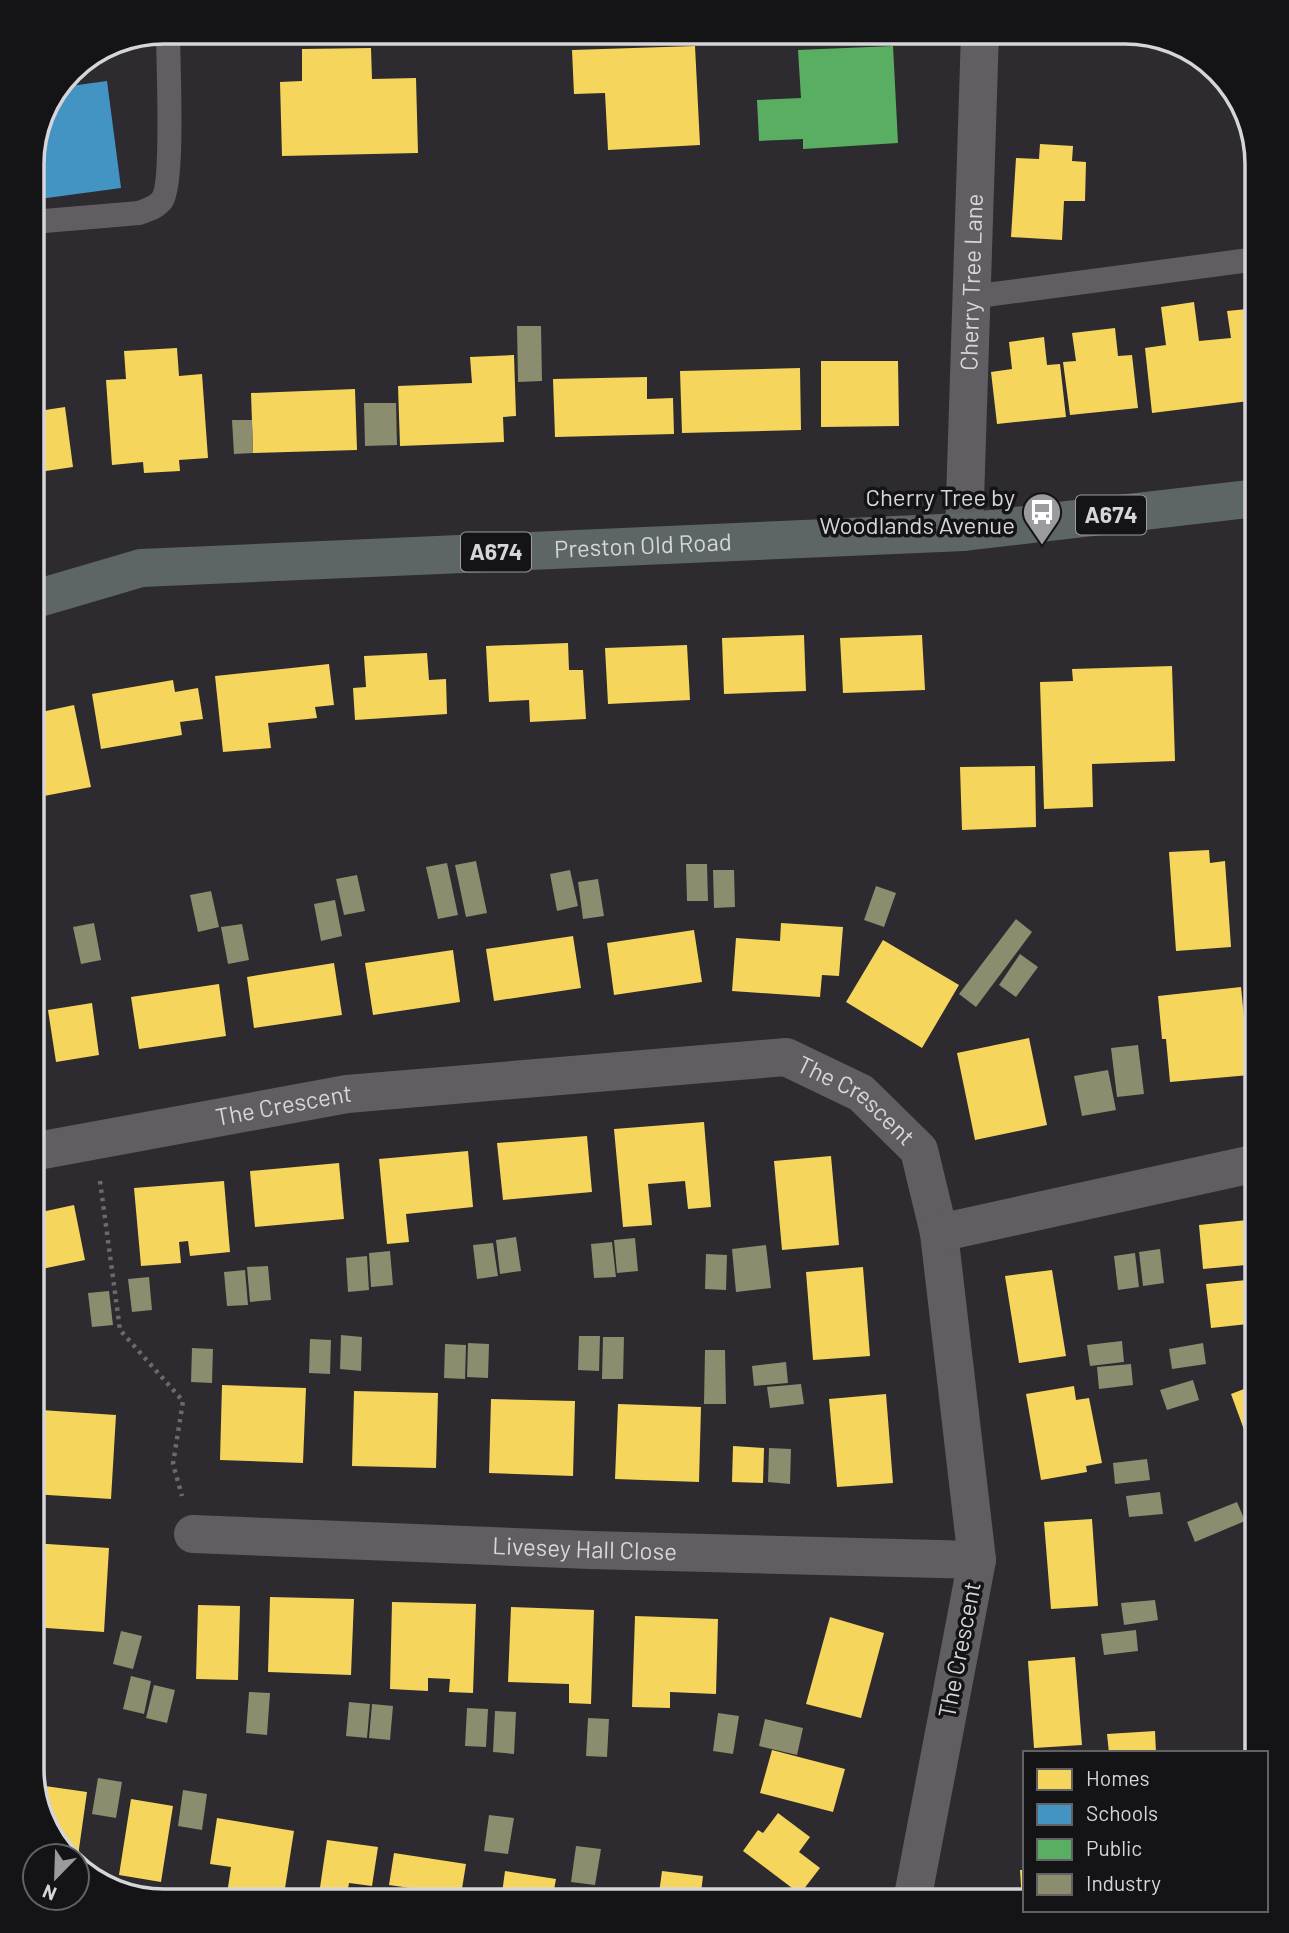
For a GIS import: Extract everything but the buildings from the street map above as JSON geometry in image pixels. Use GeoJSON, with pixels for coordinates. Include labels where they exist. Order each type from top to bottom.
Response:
{"type":"FeatureCollection","features":[{"type":"Feature","properties":{"kind":"main road","name":"Preston Old Road"},"geometry":{"type":"LineString","coordinates":[[44,596],[141,568],[964,532],[1245,500]]}},
{"type":"Feature","properties":{"kind":"street","name":"Cherry Tree Lane"},"geometry":{"type":"LineString","coordinates":[[964,532],[979,44]]}},
{"type":"Feature","properties":{"kind":"street","name":"The Crescent"},"geometry":{"type":"LineString","coordinates":[[44,1150],[347,1094],[786,1057],[861,1093],[919,1150],[939,1233],[977,1560],[914,1889]]}},
{"type":"Feature","properties":{"kind":"street"},"geometry":{"type":"LineString","coordinates":[[939,1233],[1245,1166]]}},
{"type":"Feature","properties":{"kind":"street","name":"Livesey Hall Close"},"geometry":{"type":"LineString","coordinates":[[193,1534],[590,1550],[977,1560]]}},
{"type":"Feature","properties":{"kind":"lane"},"geometry":{"type":"LineString","coordinates":[[44,221],[139,213],[153,208],[163,199],[169,167],[168,44]]}},
{"type":"Feature","properties":{"kind":"lane"},"geometry":{"type":"LineString","coordinates":[[971,297],[1245,261]]}},
{"type":"Feature","properties":{"kind":"path"},"geometry":{"type":"LineString","coordinates":[[94,1140],[120,1330],[183,1401],[173,1464],[193,1534]]}},
{"type":"Feature","properties":{"kind":"place","name":"Cherry Tree by Woodlands Avenue"},"geometry":{"type":"Point","coordinates":[1042,546]}}]}
